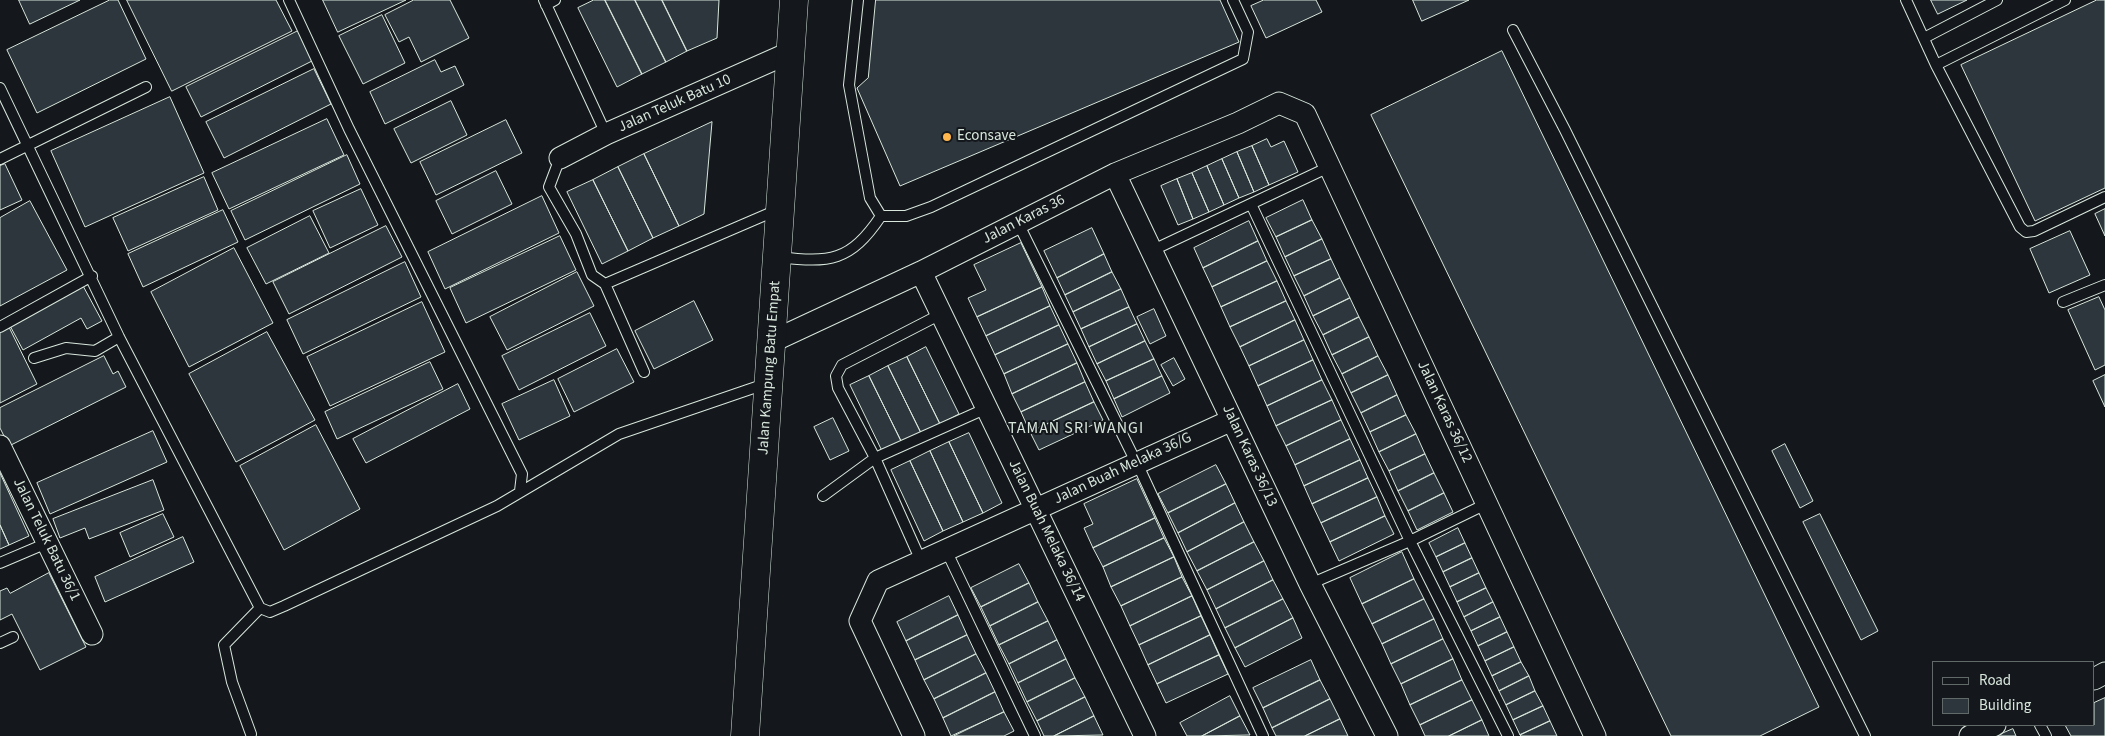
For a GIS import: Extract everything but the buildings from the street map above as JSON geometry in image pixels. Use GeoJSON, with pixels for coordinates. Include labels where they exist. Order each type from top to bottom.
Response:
{"type":"FeatureCollection","features":[{"type":"Feature","properties":{"kind":"main road","name":"Jalan Kampung Batu Empat"},"geometry":{"type":"LineString","coordinates":[[745,736],[794,0]]}},
{"type":"Feature","properties":{"kind":"street","name":"Jalan Teluk Batu 10"},"geometry":{"type":"LineString","coordinates":[[560,158],[606,134],[791,52]]}},
{"type":"Feature","properties":{"kind":"street","name":"Jalan Karas 36/12"},"geometry":{"type":"LineString","coordinates":[[1279,103],[1305,114],[1595,736]]}},
{"type":"Feature","properties":{"kind":"street","name":"Jalan Karas 36"},"geometry":{"type":"LineString","coordinates":[[771,342],[921,272],[1115,174],[1238,123],[1279,103]]}},
{"type":"Feature","properties":{"kind":"street","name":"Jalan Karas 36/13"},"geometry":{"type":"LineString","coordinates":[[1115,174],[1310,584],[1387,736]]}},
{"type":"Feature","properties":{"kind":"street","name":"Jalan Buah Melaka 36/14"},"geometry":{"type":"LineString","coordinates":[[921,272],[1145,736]]}},
{"type":"Feature","properties":{"kind":"street","name":"Jalan Buah Melaka 36/G"},"geometry":{"type":"LineString","coordinates":[[914,736],[860,620],[878,581],[1232,420]]}},
{"type":"Feature","properties":{"kind":"street","name":"Jalan Teluk Batu 36/1"},"geometry":{"type":"LineString","coordinates":[[0,446],[92,634]]}},
{"type":"Feature","properties":{"kind":"street"},"geometry":{"type":"LineString","coordinates":[[1970,736],[1993,726]]}},
{"type":"Feature","properties":{"kind":"lane"},"geometry":{"type":"LineString","coordinates":[[289,0],[349,129],[522,474],[520,491]]}},
{"type":"Feature","properties":{"kind":"lane"},"geometry":{"type":"LineString","coordinates":[[858,0],[849,85],[870,198],[881,216]]}},
{"type":"Feature","properties":{"kind":"lane"},"geometry":{"type":"LineString","coordinates":[[881,216],[906,216],[931,207],[1242,59],[1248,32],[1232,0]]}},
{"type":"Feature","properties":{"kind":"lane"},"geometry":{"type":"LineString","coordinates":[[1906,0],[1936,65],[2020,227],[2026,232],[2034,231],[2105,196]]}},
{"type":"Feature","properties":{"kind":"lane"},"geometry":{"type":"LineString","coordinates":[[1924,38],[1997,0]]}},
{"type":"Feature","properties":{"kind":"lane"},"geometry":{"type":"LineString","coordinates":[[1936,65],[2065,0]]}},
{"type":"Feature","properties":{"kind":"lane"},"geometry":{"type":"LineString","coordinates":[[548,2],[606,134]]}},
{"type":"Feature","properties":{"kind":"lane"},"geometry":{"type":"LineString","coordinates":[[1512,30],[1566,130],[1866,736]]}},
{"type":"Feature","properties":{"kind":"lane"},"geometry":{"type":"LineString","coordinates":[[0,159],[146,87]]}},
{"type":"Feature","properties":{"kind":"lane"},"geometry":{"type":"LineString","coordinates":[[0,88],[92,276],[119,337],[260,608],[270,612],[496,506],[619,434],[768,383]]}},
{"type":"Feature","properties":{"kind":"lane"},"geometry":{"type":"LineString","coordinates":[[560,158],[549,187],[576,234],[592,275],[605,284],[644,372]]}},
{"type":"Feature","properties":{"kind":"lane"},"geometry":{"type":"LineString","coordinates":[[1151,251],[1329,167]]}},
{"type":"Feature","properties":{"kind":"lane"},"geometry":{"type":"LineString","coordinates":[[1251,204],[1410,541],[1508,736]]}},
{"type":"Feature","properties":{"kind":"lane"},"geometry":{"type":"LineString","coordinates":[[605,284],[780,209]]}},
{"type":"Feature","properties":{"kind":"lane"},"geometry":{"type":"LineString","coordinates":[[777,257],[812,261],[839,257],[867,237],[881,216]]}},
{"type":"Feature","properties":{"kind":"lane"},"geometry":{"type":"LineString","coordinates":[[1018,223],[1134,458],[1138,462],[1263,736]]}},
{"type":"Feature","properties":{"kind":"lane"},"geometry":{"type":"LineString","coordinates":[[0,328],[92,276]]}},
{"type":"Feature","properties":{"kind":"lane"},"geometry":{"type":"LineString","coordinates":[[2063,302],[2105,285]]}},
{"type":"Feature","properties":{"kind":"lane"},"geometry":{"type":"LineString","coordinates":[[921,561],[875,458],[838,388],[836,376],[842,365],[942,314]]}},
{"type":"Feature","properties":{"kind":"lane"},"geometry":{"type":"LineString","coordinates":[[34,358],[66,348],[95,351],[119,337]]}},
{"type":"Feature","properties":{"kind":"lane"},"geometry":{"type":"LineString","coordinates":[[823,496],[875,458],[987,408]]}},
{"type":"Feature","properties":{"kind":"lane"},"geometry":{"type":"LineString","coordinates":[[1310,584],[1410,541],[1486,504]]}},
{"type":"Feature","properties":{"kind":"lane"},"geometry":{"type":"LineString","coordinates":[[0,563],[47,543]]}},
{"type":"Feature","properties":{"kind":"lane"},"geometry":{"type":"LineString","coordinates":[[946,550],[1035,736]]}},
{"type":"Feature","properties":{"kind":"lane"},"geometry":{"type":"LineString","coordinates":[[251,734],[232,682],[224,645],[260,608]]}},
{"type":"Feature","properties":{"kind":"lane"},"geometry":{"type":"LineString","coordinates":[[0,643],[12,637]]}},
{"type":"Feature","properties":{"kind":"place","name":"Econsave"},"geometry":{"type":"Point","coordinates":[947,137]}},
{"type":"Feature","properties":{"kind":"district","name":"TAMAN SRI WANGI"},"geometry":{"type":"Point","coordinates":[1076,429]}}]}
